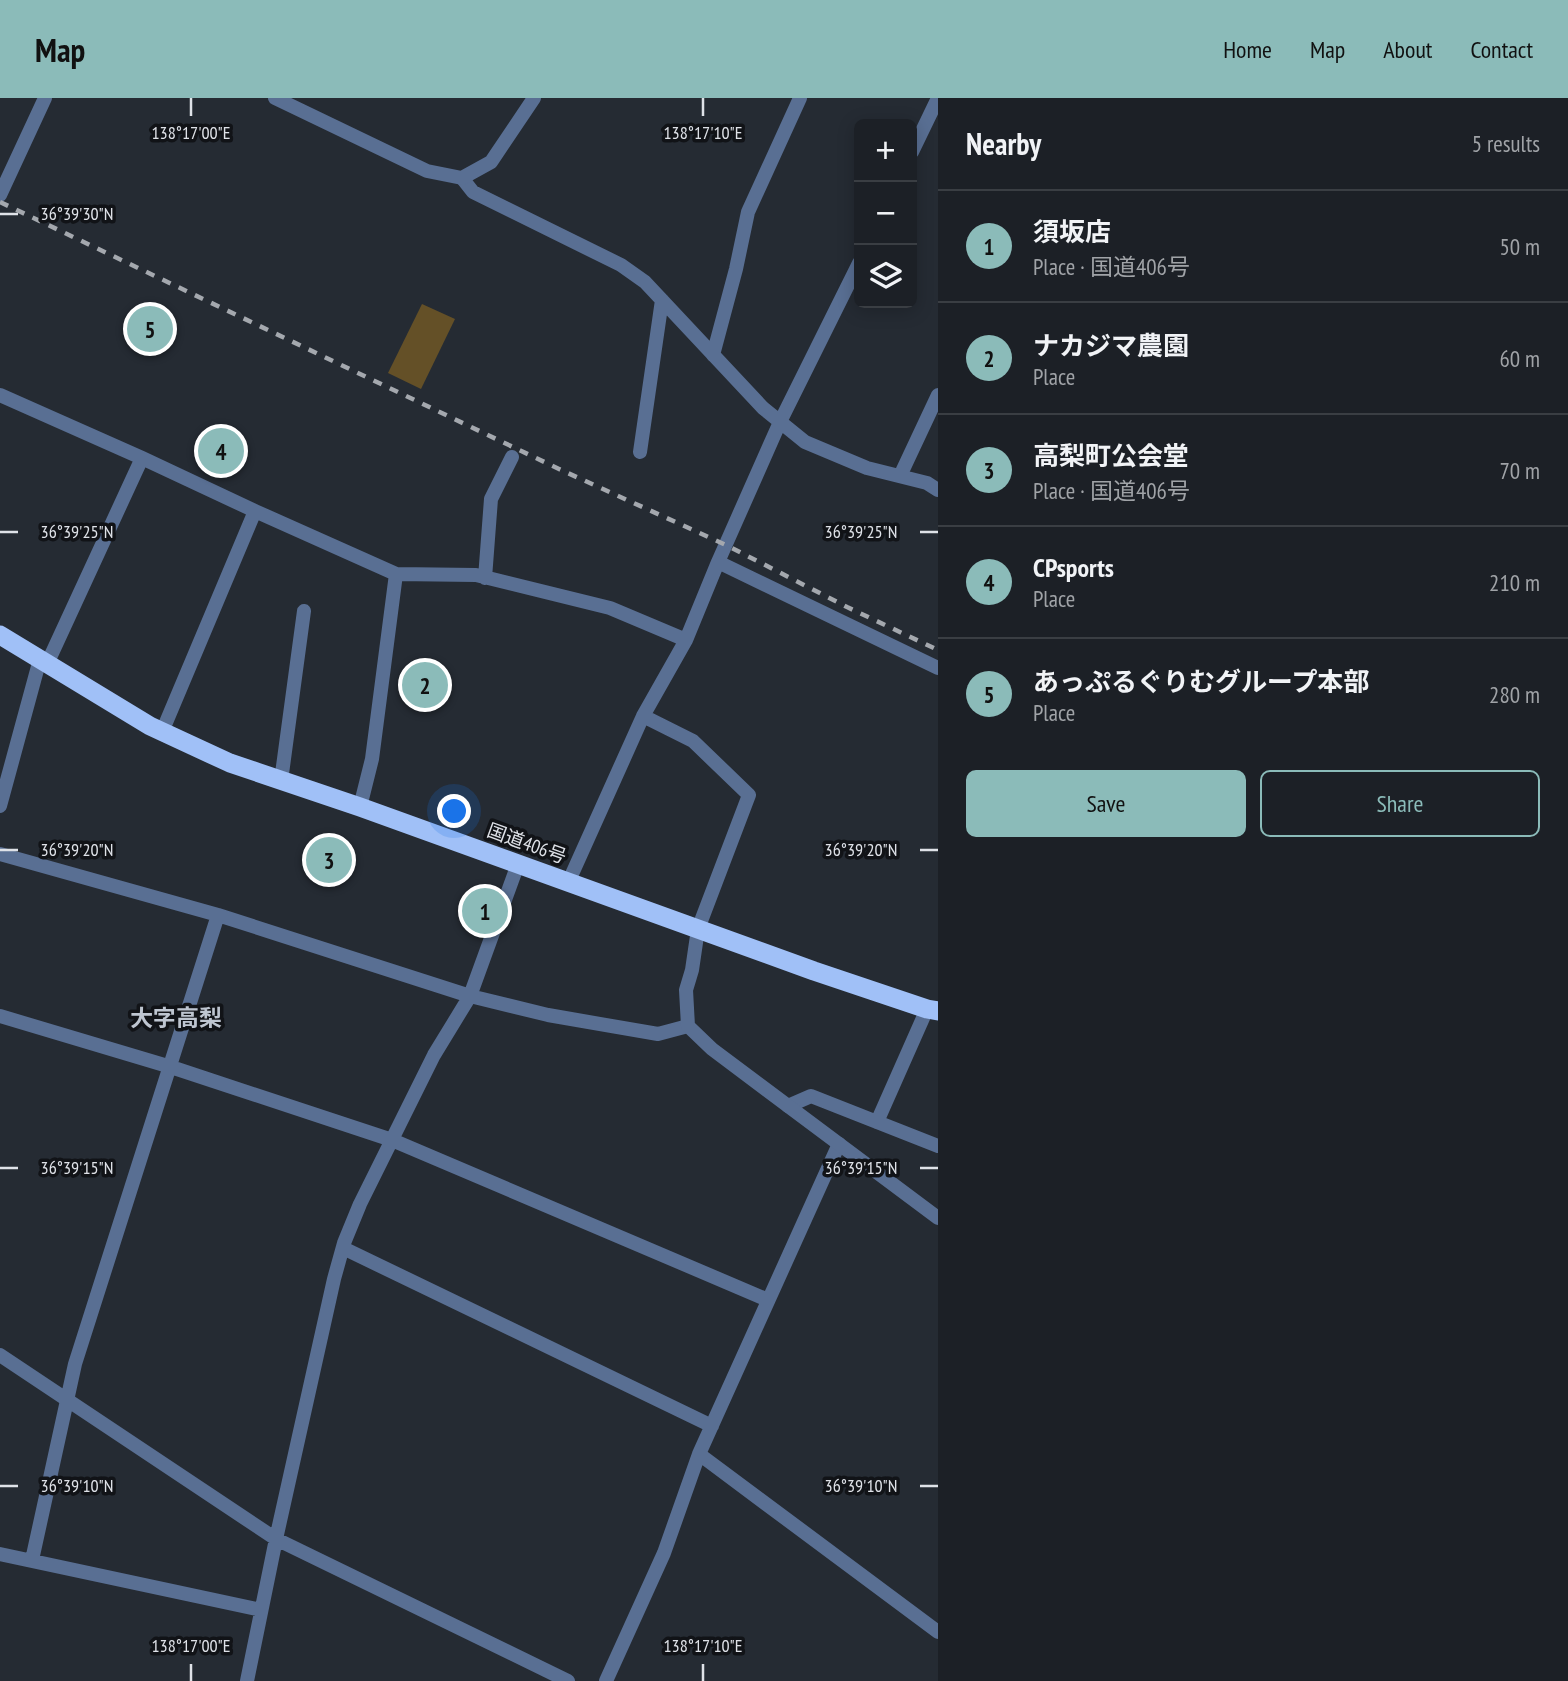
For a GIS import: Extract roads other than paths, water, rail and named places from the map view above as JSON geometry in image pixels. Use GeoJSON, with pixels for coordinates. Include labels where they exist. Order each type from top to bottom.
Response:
{"type":"FeatureCollection","features":[{"type":"Feature","properties":{"kind":"highway","name":"国道406号"},"geometry":{"type":"LineString","coordinates":[[0,635],[162,733],[230,763],[360,807],[814,971],[933,1010]]}},
{"type":"Feature","properties":{"kind":"street"},"geometry":{"type":"LineString","coordinates":[[0,195],[45,98]]}},
{"type":"Feature","properties":{"kind":"street"},"geometry":{"type":"LineString","coordinates":[[275,98],[427,171],[462,178],[491,162],[534,98]]}},
{"type":"Feature","properties":{"kind":"street"},"geometry":{"type":"LineString","coordinates":[[713,355],[748,212],[800,98]]}},
{"type":"Feature","properties":{"kind":"street"},"geometry":{"type":"LineString","coordinates":[[917,142],[938,98]]}},
{"type":"Feature","properties":{"kind":"street"},"geometry":{"type":"LineString","coordinates":[[462,178],[473,192],[621,265],[645,282],[763,408],[805,442],[867,468],[927,483],[938,490]]}},
{"type":"Feature","properties":{"kind":"street"},"geometry":{"type":"LineString","coordinates":[[568,883],[643,716],[686,640],[780,422],[854,273]]}},
{"type":"Feature","properties":{"kind":"street"},"geometry":{"type":"LineString","coordinates":[[640,452],[662,300]]}},
{"type":"Feature","properties":{"kind":"street"},"geometry":{"type":"LineString","coordinates":[[0,395],[396,574],[476,575],[610,608],[686,640]]}},
{"type":"Feature","properties":{"kind":"street"},"geometry":{"type":"LineString","coordinates":[[900,476],[938,395]]}},
{"type":"Feature","properties":{"kind":"street"},"geometry":{"type":"LineString","coordinates":[[485,578],[491,499],[512,457]]}},
{"type":"Feature","properties":{"kind":"street"},"geometry":{"type":"LineString","coordinates":[[0,806],[43,662],[142,458]]}},
{"type":"Feature","properties":{"kind":"street"},"geometry":{"type":"LineString","coordinates":[[162,733],[255,511]]}},
{"type":"Feature","properties":{"kind":"street"},"geometry":{"type":"LineString","coordinates":[[718,562],[938,668]]}},
{"type":"Feature","properties":{"kind":"street"},"geometry":{"type":"LineString","coordinates":[[360,807],[372,759],[396,574]]}},
{"type":"Feature","properties":{"kind":"street"},"geometry":{"type":"LineString","coordinates":[[281,781],[304,611]]}},
{"type":"Feature","properties":{"kind":"street"},"geometry":{"type":"LineString","coordinates":[[643,716],[692,741],[749,795],[698,929],[686,990],[688,1026],[712,1049],[938,1218]]}},
{"type":"Feature","properties":{"kind":"street"},"geometry":{"type":"LineString","coordinates":[[0,854],[218,915],[470,996],[548,1014],[658,1034],[688,1026]]}},
{"type":"Feature","properties":{"kind":"street"},"geometry":{"type":"LineString","coordinates":[[247,1681],[276,1539],[343,1248],[360,1204],[392,1140],[435,1055],[470,996],[518,864]]}},
{"type":"Feature","properties":{"kind":"street"},"geometry":{"type":"LineString","coordinates":[[32,1560],[75,1364],[218,915]]}},
{"type":"Feature","properties":{"kind":"street"},"geometry":{"type":"LineString","coordinates":[[877,1122],[933,1010]]}},
{"type":"Feature","properties":{"kind":"street"},"geometry":{"type":"LineString","coordinates":[[0,1016],[171,1067],[392,1140],[768,1300]]}},
{"type":"Feature","properties":{"kind":"street"},"geometry":{"type":"LineString","coordinates":[[788,1106],[811,1096],[938,1146]]}},
{"type":"Feature","properties":{"kind":"street"},"geometry":{"type":"LineString","coordinates":[[607,1681],[664,1553],[699,1454],[839,1144]]}},
{"type":"Feature","properties":{"kind":"street"},"geometry":{"type":"LineString","coordinates":[[343,1248],[712,1426]]}},
{"type":"Feature","properties":{"kind":"street"},"geometry":{"type":"LineString","coordinates":[[0,1355],[276,1539],[568,1681]]}},
{"type":"Feature","properties":{"kind":"street"},"geometry":{"type":"LineString","coordinates":[[699,1454],[938,1632]]}},
{"type":"Feature","properties":{"kind":"street"},"geometry":{"type":"LineString","coordinates":[[0,1554],[261,1610]]}},
{"type":"Feature","properties":{"kind":"railway"},"geometry":{"type":"LineString","coordinates":[[0,202],[559,469],[726,545],[938,650]]}},
{"type":"Feature","properties":{"kind":"place","name":"あっぷるぐりむグループ本部"},"geometry":{"type":"Point","coordinates":[150,329]}},
{"type":"Feature","properties":{"kind":"place","name":"CPsports"},"geometry":{"type":"Point","coordinates":[221,451]}},
{"type":"Feature","properties":{"kind":"place","name":"ナカジマ農園"},"geometry":{"type":"Point","coordinates":[425,685]}},
{"type":"Feature","properties":{"kind":"place","name":"高梨町公会堂"},"geometry":{"type":"Point","coordinates":[329,860]}},
{"type":"Feature","properties":{"kind":"place","name":"須坂店"},"geometry":{"type":"Point","coordinates":[485,911]}},
{"type":"Feature","properties":{"kind":"district","name":"大字高梨"},"geometry":{"type":"Point","coordinates":[176,1017]}}]}
